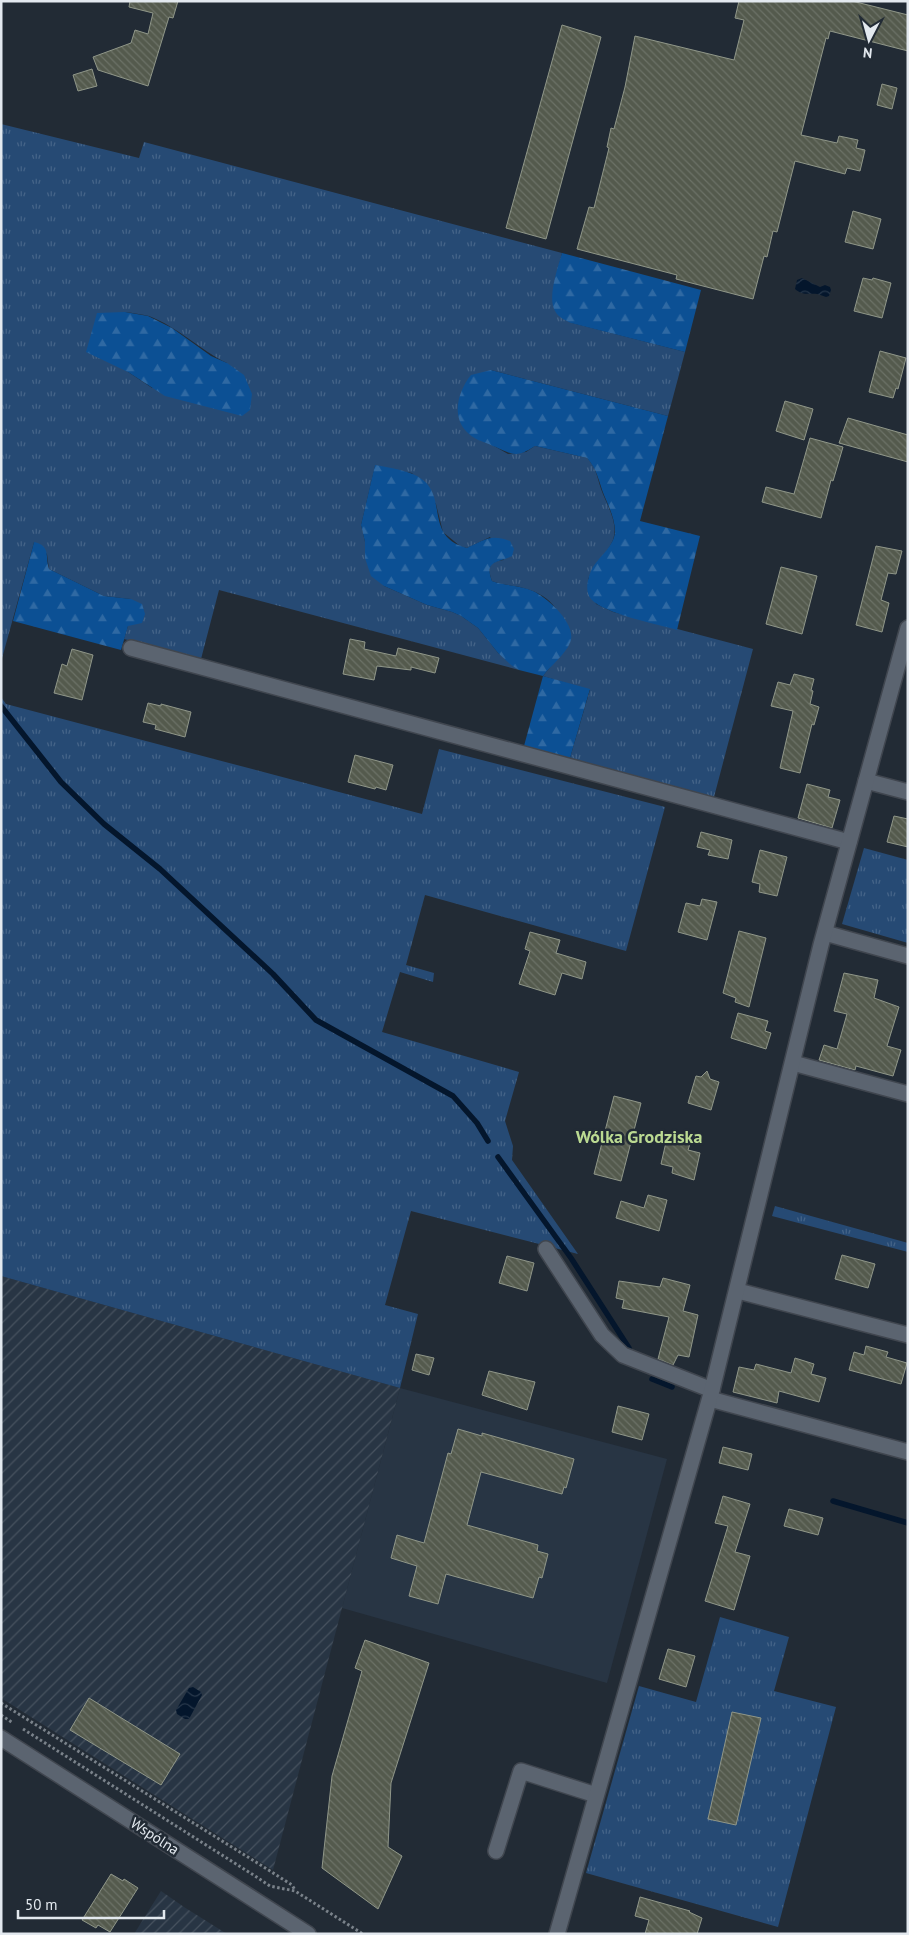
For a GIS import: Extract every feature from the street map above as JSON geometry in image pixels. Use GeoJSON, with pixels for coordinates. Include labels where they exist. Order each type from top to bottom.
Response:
{"type":"FeatureCollection","features":[{"type":"Feature","properties":{"kind":"street"},"geometry":{"type":"LineString","coordinates":[[557,1934],[711,1395],[825,933],[908,628]]}},
{"type":"Feature","properties":{"kind":"street"},"geometry":{"type":"LineString","coordinates":[[131,648],[850,842]]}},
{"type":"Feature","properties":{"kind":"street"},"geometry":{"type":"LineString","coordinates":[[866,781],[908,792]]}},
{"type":"Feature","properties":{"kind":"street"},"geometry":{"type":"LineString","coordinates":[[825,933],[908,956]]}},
{"type":"Feature","properties":{"kind":"street"},"geometry":{"type":"LineString","coordinates":[[793,1063],[908,1094]]}},
{"type":"Feature","properties":{"kind":"street"},"geometry":{"type":"LineString","coordinates":[[546,1249],[602,1335],[623,1355],[711,1395],[908,1452]]}},
{"type":"Feature","properties":{"kind":"street"},"geometry":{"type":"LineString","coordinates":[[738,1291],[908,1335]]}},
{"type":"Feature","properties":{"kind":"street","name":"Wspólna"},"geometry":{"type":"LineString","coordinates":[[1,1738],[308,1934]]}},
{"type":"Feature","properties":{"kind":"street"},"geometry":{"type":"LineString","coordinates":[[496,1851],[521,1771],[596,1794]]}},
{"type":"Feature","properties":{"kind":"path"},"geometry":{"type":"LineString","coordinates":[[1,1703],[259,1864],[292,1886],[295,1891]]}},
{"type":"Feature","properties":{"kind":"path"},"geometry":{"type":"LineString","coordinates":[[1,1716],[270,1886],[295,1891],[363,1934]]}},
{"type":"Feature","properties":{"kind":"shaded area"},"geometry":{"type":"Polygon","coordinates":[[[1,1276],[400,1388],[273,1870],[1,1698],[1,1276]]]}},
{"type":"Feature","properties":{"kind":"shaded area"},"geometry":{"type":"Polygon","coordinates":[[[400,1388],[667,1459],[607,1683],[342,1608],[400,1388]]]}},
{"type":"Feature","properties":{"kind":"shaded area"},"geometry":{"type":"Polygon","coordinates":[[[161,1891],[184,1907],[227,1934],[134,1934],[161,1891]]]}},
{"type":"Feature","properties":{"kind":"green space"},"geometry":{"type":"Polygon","coordinates":[[[1,124],[139,158],[144,142],[562,253],[554,284],[572,323],[685,352],[668,416],[491,370],[494,446],[508,454],[526,452],[535,446],[587,458],[592,465],[614,523],[614,537],[611,544],[588,579],[596,604],[613,612],[753,649],[714,797],[570,758],[590,690],[543,676],[570,643],[558,611],[553,604],[539,594],[525,588],[492,581],[490,566],[495,562],[504,560],[490,537],[467,548],[460,546],[443,532],[436,504],[412,473],[375,466],[361,525],[365,542],[384,586],[427,605],[461,616],[478,628],[498,653],[519,670],[219,590],[201,659],[124,639],[128,626],[131,599],[104,596],[49,569],[47,554],[34,542],[1,662],[1,124]],[[125,312],[128,372],[152,388],[227,363],[160,321],[149,316],[125,312]]]}},
{"type":"Feature","properties":{"kind":"green space"},"geometry":{"type":"Polygon","coordinates":[[[562,253],[701,290],[685,352],[571,323],[560,317],[555,311],[552,298],[554,282],[562,253]]]}},
{"type":"Feature","properties":{"kind":"green space"},"geometry":{"type":"Polygon","coordinates":[[[125,312],[148,316],[172,328],[211,356],[227,363],[244,375],[252,394],[250,410],[242,416],[165,396],[128,372],[86,352],[97,313],[125,312]]]}},
{"type":"Feature","properties":{"kind":"green space"},"geometry":{"type":"Polygon","coordinates":[[[491,370],[668,416],[640,521],[700,536],[677,630],[619,614],[598,604],[589,596],[587,583],[591,571],[612,542],[615,527],[597,476],[587,458],[535,446],[523,453],[514,454],[474,438],[463,428],[459,420],[458,404],[466,381],[471,375],[491,370]]]}},
{"type":"Feature","properties":{"kind":"green space"},"geometry":{"type":"Polygon","coordinates":[[[375,465],[394,468],[423,480],[430,488],[434,497],[441,527],[454,543],[467,548],[488,538],[510,541],[514,549],[512,556],[497,561],[491,566],[490,574],[492,581],[533,591],[560,613],[570,628],[570,643],[543,676],[519,670],[511,665],[498,653],[478,628],[461,616],[427,605],[384,586],[371,576],[365,558],[365,542],[361,525],[375,465]]]}},
{"type":"Feature","properties":{"kind":"green space"},"geometry":{"type":"Polygon","coordinates":[[[34,542],[45,549],[49,569],[104,596],[131,599],[142,604],[145,614],[142,623],[128,626],[121,650],[13,621],[34,542]]]}},
{"type":"Feature","properties":{"kind":"green space"},"geometry":{"type":"Polygon","coordinates":[[[543,676],[590,689],[570,758],[524,746],[543,676]]]}},
{"type":"Feature","properties":{"kind":"green space"},"geometry":{"type":"Polygon","coordinates":[[[1,697],[6,704],[422,814],[439,749],[665,807],[626,951],[425,895],[406,965],[434,973],[433,982],[400,972],[382,1032],[519,1072],[505,1121],[513,1146],[512,1160],[578,1254],[411,1211],[385,1305],[418,1314],[400,1388],[1,1276],[1,697]]]}},
{"type":"Feature","properties":{"kind":"green space"},"geometry":{"type":"Polygon","coordinates":[[[864,848],[908,860],[908,943],[842,924],[864,848]]]}},
{"type":"Feature","properties":{"kind":"green space"},"geometry":{"type":"Polygon","coordinates":[[[775,1206],[908,1243],[908,1252],[772,1216],[775,1206]]]}},
{"type":"Feature","properties":{"kind":"green space"},"geometry":{"type":"Polygon","coordinates":[[[720,1617],[789,1637],[774,1691],[836,1707],[778,1927],[586,1873],[639,1686],[696,1702],[720,1617]]]}},
{"type":"Feature","properties":{"kind":"water"},"geometry":{"type":"Polygon","coordinates":[[[802,278],[820,287],[825,285],[830,287],[829,296],[803,293],[795,289],[797,280],[802,278]]]}},
{"type":"Feature","properties":{"kind":"water"},"geometry":{"type":"Polygon","coordinates":[[[193,1687],[201,1692],[202,1695],[189,1719],[185,1719],[177,1714],[176,1710],[189,1688],[193,1687]]]}},
{"type":"Feature","properties":{"kind":"building"},"geometry":{"type":"Polygon","coordinates":[[[130,1],[178,1],[173,18],[169,17],[148,86],[98,70],[93,57],[131,43],[135,30],[148,34],[153,13],[129,7],[130,1]]]}},
{"type":"Feature","properties":{"kind":"building"},"geometry":{"type":"Polygon","coordinates":[[[739,1],[852,1],[908,15],[908,51],[830,31],[828,39],[826,38],[801,135],[837,143],[839,136],[858,140],[856,148],[865,150],[860,171],[847,168],[845,174],[795,161],[777,232],[773,231],[767,257],[764,256],[753,299],[676,279],[677,275],[577,249],[589,207],[594,208],[609,148],[607,147],[611,128],[614,129],[625,87],[635,36],[734,60],[744,20],[735,18],[739,1]]]}},
{"type":"Feature","properties":{"kind":"building"},"geometry":{"type":"Polygon","coordinates":[[[562,25],[601,37],[546,239],[506,228],[562,25]]]}},
{"type":"Feature","properties":{"kind":"building"},"geometry":{"type":"Polygon","coordinates":[[[92,69],[97,86],[78,91],[73,75],[92,69]]]}},
{"type":"Feature","properties":{"kind":"building"},"geometry":{"type":"Polygon","coordinates":[[[882,84],[897,88],[892,109],[877,105],[882,84]]]}},
{"type":"Feature","properties":{"kind":"building"},"geometry":{"type":"Polygon","coordinates":[[[853,211],[881,219],[873,249],[845,242],[853,211]]]}},
{"type":"Feature","properties":{"kind":"building"},"geometry":{"type":"Polygon","coordinates":[[[863,278],[872,280],[873,278],[891,283],[882,318],[854,311],[863,278]]]}},
{"type":"Feature","properties":{"kind":"building"},"geometry":{"type":"Polygon","coordinates":[[[880,351],[906,358],[898,389],[896,388],[893,398],[869,392],[880,351]]]}},
{"type":"Feature","properties":{"kind":"building"},"geometry":{"type":"Polygon","coordinates":[[[785,401],[813,409],[804,440],[776,431],[785,401]]]}},
{"type":"Feature","properties":{"kind":"building"},"geometry":{"type":"Polygon","coordinates":[[[848,418],[908,435],[908,462],[839,443],[848,418]]]}},
{"type":"Feature","properties":{"kind":"building"},"geometry":{"type":"Polygon","coordinates":[[[810,438],[843,447],[833,481],[831,480],[821,518],[762,502],[766,487],[794,494],[810,438]]]}},
{"type":"Feature","properties":{"kind":"building"},"geometry":{"type":"Polygon","coordinates":[[[876,546],[902,551],[896,574],[888,573],[881,600],[889,603],[882,632],[856,625],[876,546]]]}},
{"type":"Feature","properties":{"kind":"building"},"geometry":{"type":"Polygon","coordinates":[[[781,567],[817,576],[802,634],[766,624],[781,567]]]}},
{"type":"Feature","properties":{"kind":"building"},"geometry":{"type":"Polygon","coordinates":[[[350,639],[365,642],[364,649],[396,656],[398,648],[439,658],[435,673],[411,667],[411,670],[377,666],[374,680],[343,674],[350,639]]]}},
{"type":"Feature","properties":{"kind":"building"},"geometry":{"type":"Polygon","coordinates":[[[72,649],[93,655],[82,700],[54,693],[62,664],[67,666],[72,649]]]}},
{"type":"Feature","properties":{"kind":"building"},"geometry":{"type":"Polygon","coordinates":[[[794,674],[814,679],[810,704],[819,707],[814,725],[812,724],[800,773],[780,768],[793,711],[771,706],[778,682],[790,685],[794,674]]]}},
{"type":"Feature","properties":{"kind":"building"},"geometry":{"type":"Polygon","coordinates":[[[148,703],[161,706],[161,704],[191,712],[185,737],[155,729],[156,725],[143,722],[148,703]]]}},
{"type":"Feature","properties":{"kind":"building"},"geometry":{"type":"Polygon","coordinates":[[[355,755],[393,765],[386,790],[348,782],[355,755]]]}},
{"type":"Feature","properties":{"kind":"building"},"geometry":{"type":"Polygon","coordinates":[[[807,784],[830,790],[828,797],[840,800],[832,828],[798,818],[807,784]]]}},
{"type":"Feature","properties":{"kind":"building"},"geometry":{"type":"Polygon","coordinates":[[[894,816],[908,819],[908,847],[887,842],[894,816]]]}},
{"type":"Feature","properties":{"kind":"building"},"geometry":{"type":"Polygon","coordinates":[[[701,832],[732,840],[728,859],[708,855],[710,850],[697,847],[701,832]]]}},
{"type":"Feature","properties":{"kind":"building"},"geometry":{"type":"Polygon","coordinates":[[[760,850],[787,857],[777,896],[759,892],[760,884],[752,882],[760,850]]]}},
{"type":"Feature","properties":{"kind":"building"},"geometry":{"type":"Polygon","coordinates":[[[702,899],[717,902],[707,940],[678,932],[686,903],[700,906],[702,899]]]}},
{"type":"Feature","properties":{"kind":"building"},"geometry":{"type":"Polygon","coordinates":[[[739,931],[766,938],[749,1007],[735,1002],[736,998],[723,993],[739,931]]]}},
{"type":"Feature","properties":{"kind":"building"},"geometry":{"type":"Polygon","coordinates":[[[530,932],[560,940],[556,953],[586,962],[582,979],[562,973],[555,995],[519,984],[530,951],[525,949],[530,932]]]}},
{"type":"Feature","properties":{"kind":"building"},"geometry":{"type":"Polygon","coordinates":[[[844,973],[878,980],[874,998],[899,1007],[887,1046],[901,1050],[893,1076],[856,1066],[855,1070],[819,1060],[824,1045],[837,1049],[847,1014],[834,1011],[844,973]]]}},
{"type":"Feature","properties":{"kind":"building"},"geometry":{"type":"Polygon","coordinates":[[[738,1013],[768,1021],[765,1031],[771,1033],[766,1049],[731,1038],[738,1013]]]}},
{"type":"Feature","properties":{"kind":"building"},"geometry":{"type":"Polygon","coordinates":[[[707,1071],[710,1079],[719,1082],[711,1110],[688,1103],[696,1076],[701,1077],[707,1071]]]}},
{"type":"Feature","properties":{"kind":"building"},"geometry":{"type":"Polygon","coordinates":[[[614,1096],[641,1103],[621,1181],[594,1174],[614,1096]]]}},
{"type":"Feature","properties":{"kind":"building"},"geometry":{"type":"Polygon","coordinates":[[[667,1138],[690,1144],[688,1150],[700,1153],[694,1180],[672,1173],[673,1167],[661,1164],[667,1138]]]}},
{"type":"Feature","properties":{"kind":"building"},"geometry":{"type":"Polygon","coordinates":[[[648,1195],[667,1200],[659,1231],[616,1218],[621,1201],[644,1208],[648,1195]]]}},
{"type":"Feature","properties":{"kind":"building"},"geometry":{"type":"Polygon","coordinates":[[[842,1255],[875,1264],[868,1288],[835,1279],[842,1255]]]}},
{"type":"Feature","properties":{"kind":"building"},"geometry":{"type":"Polygon","coordinates":[[[507,1256],[534,1263],[527,1291],[499,1283],[507,1256]]]}},
{"type":"Feature","properties":{"kind":"building"},"geometry":{"type":"Polygon","coordinates":[[[663,1278],[690,1285],[683,1311],[698,1315],[689,1357],[678,1355],[673,1365],[658,1359],[669,1317],[622,1308],[624,1300],[616,1298],[619,1281],[660,1287],[663,1278]]]}},
{"type":"Feature","properties":{"kind":"building"},"geometry":{"type":"Polygon","coordinates":[[[866,1346],[888,1352],[886,1357],[907,1363],[901,1384],[849,1370],[854,1352],[864,1355],[866,1346]]]}},
{"type":"Feature","properties":{"kind":"building"},"geometry":{"type":"Polygon","coordinates":[[[416,1354],[434,1358],[429,1375],[412,1370],[416,1354]]]}},
{"type":"Feature","properties":{"kind":"building"},"geometry":{"type":"Polygon","coordinates":[[[795,1358],[814,1364],[811,1374],[826,1378],[819,1402],[779,1391],[777,1403],[733,1392],[739,1367],[754,1370],[756,1364],[791,1373],[795,1358]]]}},
{"type":"Feature","properties":{"kind":"building"},"geometry":{"type":"Polygon","coordinates":[[[489,1371],[535,1382],[527,1410],[482,1395],[489,1371]]]}},
{"type":"Feature","properties":{"kind":"building"},"geometry":{"type":"Polygon","coordinates":[[[618,1406],[649,1414],[642,1440],[612,1432],[618,1406]]]}},
{"type":"Feature","properties":{"kind":"building"},"geometry":{"type":"Polygon","coordinates":[[[458,1429],[482,1436],[482,1433],[574,1459],[566,1488],[564,1487],[562,1494],[481,1472],[467,1525],[538,1545],[537,1551],[548,1554],[542,1578],[539,1577],[533,1598],[446,1574],[438,1604],[409,1596],[417,1566],[391,1558],[397,1535],[424,1543],[448,1453],[451,1454],[458,1429]]]}},
{"type":"Feature","properties":{"kind":"building"},"geometry":{"type":"Polygon","coordinates":[[[723,1447],[752,1454],[748,1470],[719,1463],[723,1447]]]}},
{"type":"Feature","properties":{"kind":"building"},"geometry":{"type":"Polygon","coordinates":[[[723,1496],[750,1504],[735,1552],[750,1556],[734,1610],[705,1601],[728,1526],[715,1523],[723,1496]]]}},
{"type":"Feature","properties":{"kind":"building"},"geometry":{"type":"Polygon","coordinates":[[[789,1509],[823,1518],[818,1535],[784,1526],[789,1509]]]}},
{"type":"Feature","properties":{"kind":"building"},"geometry":{"type":"Polygon","coordinates":[[[365,1640],[429,1663],[391,1783],[388,1847],[402,1856],[378,1909],[322,1868],[332,1776],[362,1671],[355,1668],[365,1640]]]}},
{"type":"Feature","properties":{"kind":"building"},"geometry":{"type":"Polygon","coordinates":[[[668,1649],[695,1656],[686,1687],[659,1679],[668,1649]]]}},
{"type":"Feature","properties":{"kind":"building"},"geometry":{"type":"Polygon","coordinates":[[[89,1698],[180,1754],[161,1785],[70,1730],[89,1698]]]}},
{"type":"Feature","properties":{"kind":"building"},"geometry":{"type":"Polygon","coordinates":[[[732,1712],[761,1718],[736,1825],[708,1819],[732,1712]]]}},
{"type":"Feature","properties":{"kind":"building"},"geometry":{"type":"Polygon","coordinates":[[[111,1874],[123,1881],[124,1879],[138,1888],[110,1932],[98,1925],[96,1928],[82,1920],[111,1874]]]}},
{"type":"Feature","properties":{"kind":"building"},"geometry":{"type":"Polygon","coordinates":[[[640,1897],[690,1911],[702,1918],[697,1934],[645,1934],[649,1920],[635,1916],[640,1897]]]}},
{"type":"Feature","properties":{"kind":"waterway"},"geometry":{"type":"LineString","coordinates":[[1,706],[61,782],[104,824],[160,869],[273,974],[316,1020],[453,1096],[477,1123],[488,1141]]}},
{"type":"Feature","properties":{"kind":"waterway"},"geometry":{"type":"LineString","coordinates":[[498,1157],[571,1258],[629,1348]]}},
{"type":"Feature","properties":{"kind":"waterway"},"geometry":{"type":"LineString","coordinates":[[652,1379],[672,1387]]}},
{"type":"Feature","properties":{"kind":"waterway"},"geometry":{"type":"LineString","coordinates":[[833,1501],[908,1523]]}},
{"type":"Feature","properties":{"kind":"district","name":"Wólka Grodziska"},"geometry":{"type":"Point","coordinates":[639,1136]}}]}
